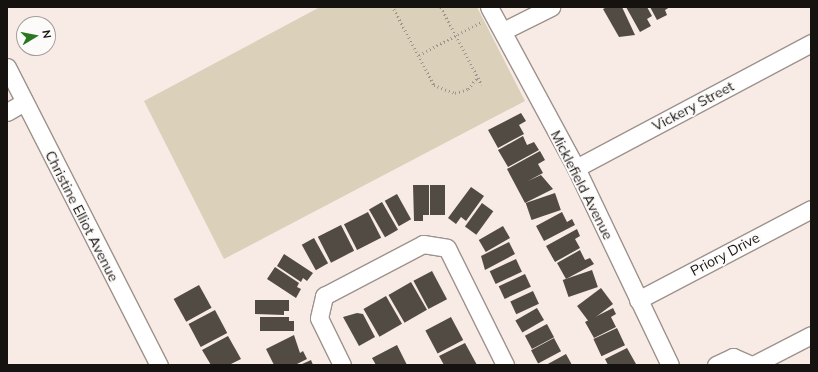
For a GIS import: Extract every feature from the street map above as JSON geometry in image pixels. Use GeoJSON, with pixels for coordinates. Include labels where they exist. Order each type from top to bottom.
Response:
{"type":"FeatureCollection","features":[{"type":"Feature","properties":{"kind":"street"},"geometry":{"type":"LineString","coordinates":[[503,31],[551,7]]}},
{"type":"Feature","properties":{"kind":"street","name":"Micklefield Avenue"},"geometry":{"type":"LineString","coordinates":[[491,11],[576,168],[670,365]]}},
{"type":"Feature","properties":{"kind":"street","name":"Vickery Street"},"geometry":{"type":"LineString","coordinates":[[576,168],[811,43]]}},
{"type":"Feature","properties":{"kind":"street","name":"Christine Elliot Avenue"},"geometry":{"type":"LineString","coordinates":[[7,67],[159,365]]}},
{"type":"Feature","properties":{"kind":"street"},"geometry":{"type":"LineString","coordinates":[[7,112],[24,102]]}},
{"type":"Feature","properties":{"kind":"street","name":"Priory Drive"},"geometry":{"type":"LineString","coordinates":[[638,300],[811,208]]}},
{"type":"Feature","properties":{"kind":"street"},"geometry":{"type":"LineString","coordinates":[[342,365],[319,318],[324,296],[424,244],[447,248],[505,365]]}},
{"type":"Feature","properties":{"kind":"street"},"geometry":{"type":"LineString","coordinates":[[716,365],[732,357],[752,365],[811,335]]}},
{"type":"Feature","properties":{"kind":"path"},"geometry":{"type":"LineString","coordinates":[[441,7],[482,85]]}},
{"type":"Feature","properties":{"kind":"path"},"geometry":{"type":"LineString","coordinates":[[394,9],[434,85],[455,93],[468,89],[478,76]]}},
{"type":"Feature","properties":{"kind":"path"},"geometry":{"type":"LineString","coordinates":[[419,55],[456,35],[491,11]]}},
{"type":"Feature","properties":{"kind":"shaded area"},"geometry":{"type":"Polygon","coordinates":[[[320,7],[477,7],[525,101],[224,259],[144,101],[320,7]]]}},
{"type":"Feature","properties":{"kind":"building"},"geometry":{"type":"Polygon","coordinates":[[[607,7],[622,7],[635,35],[619,37],[603,9],[607,7]]]}},
{"type":"Feature","properties":{"kind":"building"},"geometry":{"type":"Polygon","coordinates":[[[626,7],[647,7],[652,16],[647,19],[651,26],[640,32],[626,7]]]}},
{"type":"Feature","properties":{"kind":"building"},"geometry":{"type":"Polygon","coordinates":[[[650,7],[670,7],[665,10],[667,15],[657,20],[650,7]]]}},
{"type":"Feature","properties":{"kind":"building"},"geometry":{"type":"Polygon","coordinates":[[[521,113],[526,121],[519,125],[524,134],[498,148],[488,130],[521,113]]]}},
{"type":"Feature","properties":{"kind":"building"},"geometry":{"type":"Polygon","coordinates":[[[523,136],[527,145],[534,142],[539,150],[508,167],[498,150],[523,136]]]}},
{"type":"Feature","properties":{"kind":"building"},"geometry":{"type":"Polygon","coordinates":[[[540,151],[545,160],[538,164],[543,173],[528,181],[541,175],[553,189],[525,203],[507,169],[540,151]]]}},
{"type":"Feature","properties":{"kind":"building"},"geometry":{"type":"Polygon","coordinates":[[[413,185],[429,185],[429,215],[423,215],[423,221],[414,221],[413,185]]]}},
{"type":"Feature","properties":{"kind":"building"},"geometry":{"type":"Polygon","coordinates":[[[430,185],[445,185],[445,215],[430,215],[430,185]]]}},
{"type":"Feature","properties":{"kind":"building"},"geometry":{"type":"Polygon","coordinates":[[[471,187],[484,196],[466,221],[461,217],[456,224],[448,218],[471,187]]]}},
{"type":"Feature","properties":{"kind":"building"},"geometry":{"type":"Polygon","coordinates":[[[555,193],[561,210],[532,220],[526,203],[555,193]]]}},
{"type":"Feature","properties":{"kind":"building"},"geometry":{"type":"Polygon","coordinates":[[[397,194],[411,219],[399,226],[385,201],[397,194]]]}},
{"type":"Feature","properties":{"kind":"building"},"geometry":{"type":"Polygon","coordinates":[[[382,202],[398,230],[385,237],[369,210],[382,202]]]}},
{"type":"Feature","properties":{"kind":"building"},"geometry":{"type":"Polygon","coordinates":[[[482,203],[493,211],[476,235],[465,226],[482,203]]]}},
{"type":"Feature","properties":{"kind":"building"},"geometry":{"type":"Polygon","coordinates":[[[368,212],[381,238],[357,250],[344,224],[368,212]]]}},
{"type":"Feature","properties":{"kind":"building"},"geometry":{"type":"Polygon","coordinates":[[[562,212],[567,222],[572,219],[575,225],[544,241],[536,226],[562,212]]]}},
{"type":"Feature","properties":{"kind":"building"},"geometry":{"type":"Polygon","coordinates":[[[341,225],[354,251],[331,263],[318,237],[341,225]]]}},
{"type":"Feature","properties":{"kind":"building"},"geometry":{"type":"Polygon","coordinates":[[[503,226],[510,238],[486,252],[479,240],[503,226]]]}},
{"type":"Feature","properties":{"kind":"building"},"geometry":{"type":"Polygon","coordinates":[[[577,229],[580,236],[575,239],[580,248],[555,262],[546,246],[577,229]]]}},
{"type":"Feature","properties":{"kind":"building"},"geometry":{"type":"Polygon","coordinates":[[[314,238],[328,263],[316,270],[302,245],[314,238]]]}},
{"type":"Feature","properties":{"kind":"building"},"geometry":{"type":"Polygon","coordinates":[[[509,242],[515,254],[485,270],[481,256],[509,242]]]}},
{"type":"Feature","properties":{"kind":"building"},"geometry":{"type":"Polygon","coordinates":[[[580,250],[585,260],[590,258],[594,264],[566,279],[557,263],[580,250]]]}},
{"type":"Feature","properties":{"kind":"building"},"geometry":{"type":"Polygon","coordinates":[[[284,254],[313,273],[307,281],[303,278],[301,282],[277,266],[284,254]]]}},
{"type":"Feature","properties":{"kind":"building"},"geometry":{"type":"Polygon","coordinates":[[[516,259],[522,272],[496,284],[490,271],[516,259]]]}},
{"type":"Feature","properties":{"kind":"building"},"geometry":{"type":"Polygon","coordinates":[[[275,267],[299,283],[297,287],[301,289],[296,298],[267,279],[275,267]]]}},
{"type":"Feature","properties":{"kind":"building"},"geometry":{"type":"Polygon","coordinates":[[[592,270],[598,287],[569,297],[563,280],[592,270]]]}},
{"type":"Feature","properties":{"kind":"building"},"geometry":{"type":"Polygon","coordinates":[[[432,271],[447,299],[428,309],[413,281],[432,271]]]}},
{"type":"Feature","properties":{"kind":"building"},"geometry":{"type":"Polygon","coordinates":[[[525,274],[531,287],[505,299],[499,286],[525,274]]]}},
{"type":"Feature","properties":{"kind":"building"},"geometry":{"type":"Polygon","coordinates":[[[411,282],[427,310],[404,323],[388,295],[411,282]]]}},
{"type":"Feature","properties":{"kind":"building"},"geometry":{"type":"Polygon","coordinates":[[[199,285],[212,308],[186,322],[174,299],[199,285]]]}},
{"type":"Feature","properties":{"kind":"building"},"geometry":{"type":"Polygon","coordinates":[[[601,288],[613,304],[589,322],[577,306],[601,288]]]}},
{"type":"Feature","properties":{"kind":"building"},"geometry":{"type":"Polygon","coordinates":[[[533,291],[539,304],[516,314],[510,302],[533,291]]]}},
{"type":"Feature","properties":{"kind":"building"},"geometry":{"type":"Polygon","coordinates":[[[386,296],[402,324],[379,337],[363,309],[386,296]]]}},
{"type":"Feature","properties":{"kind":"building"},"geometry":{"type":"Polygon","coordinates":[[[255,300],[289,300],[289,311],[284,311],[284,315],[255,314],[255,300]]]}},
{"type":"Feature","properties":{"kind":"building"},"geometry":{"type":"Polygon","coordinates":[[[537,308],[544,320],[522,333],[515,320],[537,308]]]}},
{"type":"Feature","properties":{"kind":"building"},"geometry":{"type":"Polygon","coordinates":[[[613,308],[616,314],[611,317],[616,327],[594,338],[585,322],[613,308]]]}},
{"type":"Feature","properties":{"kind":"building"},"geometry":{"type":"Polygon","coordinates":[[[215,310],[227,333],[201,347],[189,324],[215,310]]]}},
{"type":"Feature","properties":{"kind":"building"},"geometry":{"type":"Polygon","coordinates":[[[357,313],[363,314],[375,337],[359,346],[343,317],[357,313]]]}},
{"type":"Feature","properties":{"kind":"building"},"geometry":{"type":"Polygon","coordinates":[[[260,317],[289,317],[289,321],[294,321],[294,331],[260,331],[260,317]]]}},
{"type":"Feature","properties":{"kind":"building"},"geometry":{"type":"Polygon","coordinates":[[[451,317],[463,340],[438,354],[425,331],[451,317]]]}},
{"type":"Feature","properties":{"kind":"building"},"geometry":{"type":"Polygon","coordinates":[[[547,324],[554,337],[532,349],[525,336],[547,324]]]}},
{"type":"Feature","properties":{"kind":"building"},"geometry":{"type":"Polygon","coordinates":[[[617,328],[625,345],[601,356],[593,339],[617,328]]]}},
{"type":"Feature","properties":{"kind":"building"},"geometry":{"type":"Polygon","coordinates":[[[294,335],[300,353],[303,351],[307,359],[295,365],[274,365],[266,349],[294,335]]]}},
{"type":"Feature","properties":{"kind":"building"},"geometry":{"type":"Polygon","coordinates":[[[228,336],[241,359],[229,365],[211,365],[202,350],[228,336]]]}},
{"type":"Feature","properties":{"kind":"building"},"geometry":{"type":"Polygon","coordinates":[[[554,338],[561,351],[538,363],[531,350],[554,338]]]}},
{"type":"Feature","properties":{"kind":"building"},"geometry":{"type":"Polygon","coordinates":[[[465,343],[477,365],[444,365],[439,356],[465,343]]]}},
{"type":"Feature","properties":{"kind":"building"},"geometry":{"type":"Polygon","coordinates":[[[397,345],[407,365],[376,365],[372,358],[397,345]]]}},
{"type":"Feature","properties":{"kind":"building"},"geometry":{"type":"Polygon","coordinates":[[[627,348],[636,364],[608,365],[605,359],[627,348]]]}},
{"type":"Feature","properties":{"kind":"building"},"geometry":{"type":"Polygon","coordinates":[[[566,354],[572,365],[546,365],[566,354]]]}},
{"type":"Feature","properties":{"kind":"building"},"geometry":{"type":"Polygon","coordinates":[[[311,360],[313,365],[300,365],[311,360]]]}}]}
